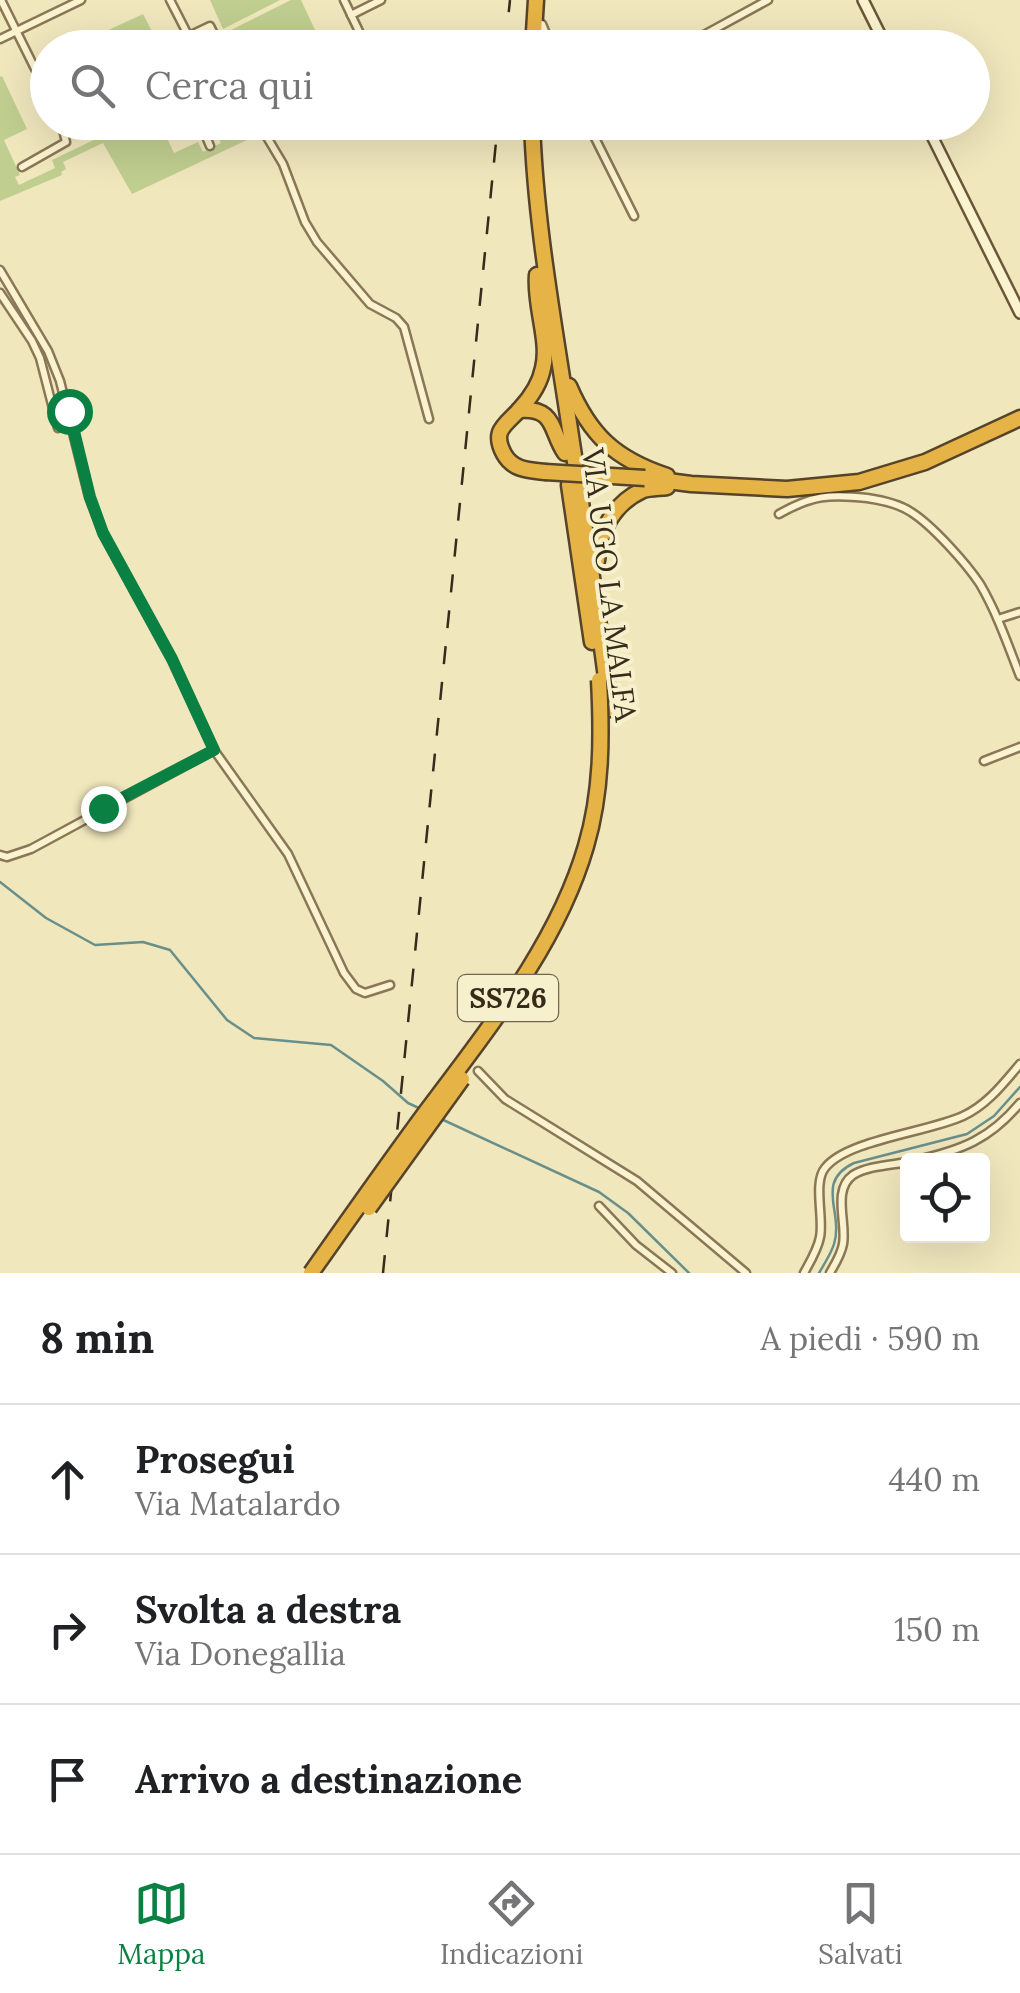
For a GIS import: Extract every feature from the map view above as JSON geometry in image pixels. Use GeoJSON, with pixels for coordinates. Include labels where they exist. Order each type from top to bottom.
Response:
{"type":"FeatureCollection","features":[{"type":"Feature","properties":{"kind":"highway"},"geometry":{"type":"LineString","coordinates":[[528,0],[529,30]]}},
{"type":"Feature","properties":{"kind":"highway"},"geometry":{"type":"LineString","coordinates":[[532,30],[536,0]]}},
{"type":"Feature","properties":{"kind":"highway","name":"VIA UGO LA MALFA"},"geometry":{"type":"LineString","coordinates":[[311,1273],[534,961],[568,899],[587,844],[598,787],[602,733],[599,680],[537,275],[524,140]]}},
{"type":"Feature","properties":{"kind":"highway","name":"VIA UGO LA MALFA"},"geometry":{"type":"LineString","coordinates":[[322,1273],[544,964],[575,904],[598,840],[610,748],[610,709],[534,173],[533,140]]}},
{"type":"Feature","properties":{"kind":"highway"},"geometry":{"type":"LineString","coordinates":[[537,275],[535,291],[545,364],[538,386],[498,434],[508,462],[521,470],[787,488],[859,482],[925,462],[1019,417]]}},
{"type":"Feature","properties":{"kind":"highway"},"geometry":{"type":"LineString","coordinates":[[560,364],[588,425],[606,444],[633,462],[691,484]]}},
{"type":"Feature","properties":{"kind":"highway"},"geometry":{"type":"LineString","coordinates":[[519,410],[539,412],[550,418],[566,454]]}},
{"type":"Feature","properties":{"kind":"highway"},"geometry":{"type":"LineString","coordinates":[[594,586],[598,542],[615,510],[644,490],[691,484]]}},
{"type":"Feature","properties":{"kind":"main road"},"geometry":{"type":"LineString","coordinates":[[863,0],[878,30]]}},
{"type":"Feature","properties":{"kind":"main road"},"geometry":{"type":"LineString","coordinates":[[934,140],[1020,313]]}},
{"type":"Feature","properties":{"kind":"street"},"geometry":{"type":"LineString","coordinates":[[2,0],[30,59]]}},
{"type":"Feature","properties":{"kind":"street"},"geometry":{"type":"LineString","coordinates":[[0,39],[82,0]]}},
{"type":"Feature","properties":{"kind":"street"},"geometry":{"type":"LineString","coordinates":[[170,0],[185,30]]}},
{"type":"Feature","properties":{"kind":"street"},"geometry":{"type":"LineString","coordinates":[[344,0],[358,30]]}},
{"type":"Feature","properties":{"kind":"street"},"geometry":{"type":"LineString","coordinates":[[351,15],[382,0]]}},
{"type":"Feature","properties":{"kind":"street"},"geometry":{"type":"LineString","coordinates":[[713,30],[768,0]]}},
{"type":"Feature","properties":{"kind":"street"},"geometry":{"type":"LineString","coordinates":[[542,24],[544,30]]}},
{"type":"Feature","properties":{"kind":"street"},"geometry":{"type":"LineString","coordinates":[[22,167],[66,140]]}},
{"type":"Feature","properties":{"kind":"street"},"geometry":{"type":"LineString","coordinates":[[208,140],[210,146]]}},
{"type":"Feature","properties":{"kind":"street"},"geometry":{"type":"LineString","coordinates":[[269,140],[283,164],[304,222],[318,242],[370,304],[404,327],[429,419]]}},
{"type":"Feature","properties":{"kind":"street"},"geometry":{"type":"LineString","coordinates":[[596,140],[634,216]]}},
{"type":"Feature","properties":{"kind":"street"},"geometry":{"type":"LineString","coordinates":[[0,270],[48,351],[103,533],[172,659],[214,750],[288,854],[344,973],[365,993],[390,985]]}},
{"type":"Feature","properties":{"kind":"street"},"geometry":{"type":"LineString","coordinates":[[1,296],[40,358],[58,428]]}},
{"type":"Feature","properties":{"kind":"street"},"geometry":{"type":"LineString","coordinates":[[779,514],[796,504],[832,494],[878,499],[911,512],[943,540],[978,582],[1020,676]]}},
{"type":"Feature","properties":{"kind":"street"},"geometry":{"type":"LineString","coordinates":[[998,620],[1020,612]]}},
{"type":"Feature","properties":{"kind":"street"},"geometry":{"type":"LineString","coordinates":[[984,760],[1020,747]]}},
{"type":"Feature","properties":{"kind":"street"},"geometry":{"type":"LineString","coordinates":[[0,855],[7,857],[31,848],[214,750]]}},
{"type":"Feature","properties":{"kind":"street"},"geometry":{"type":"LineString","coordinates":[[804,1273],[820,1237],[820,1180],[826,1166],[860,1147],[961,1117],[988,1100],[1020,1064]]}},
{"type":"Feature","properties":{"kind":"street"},"geometry":{"type":"LineString","coordinates":[[478,1071],[505,1099],[637,1181],[746,1273]]}},
{"type":"Feature","properties":{"kind":"street"},"geometry":{"type":"LineString","coordinates":[[948,1153],[994,1131],[1020,1103]]}},
{"type":"Feature","properties":{"kind":"street"},"geometry":{"type":"LineString","coordinates":[[830,1273],[844,1238],[845,1183],[864,1170],[900,1163]]}},
{"type":"Feature","properties":{"kind":"street"},"geometry":{"type":"LineString","coordinates":[[599,1206],[636,1245],[672,1273]]}},
{"type":"Feature","properties":{"kind":"green space"},"geometry":{"type":"Polygon","coordinates":[[[210,0],[280,0],[223,29],[210,0]]]}},
{"type":"Feature","properties":{"kind":"green space"},"geometry":{"type":"Polygon","coordinates":[[[291,0],[301,0],[315,30],[231,30],[291,0]]]}},
{"type":"Feature","properties":{"kind":"green space"},"geometry":{"type":"Polygon","coordinates":[[[143,14],[151,30],[109,30],[143,14]]]}},
{"type":"Feature","properties":{"kind":"green space"},"geometry":{"type":"Polygon","coordinates":[[[0,77],[27,129],[4,140],[20,175],[15,177],[19,185],[55,168],[52,160],[94,140],[168,140],[174,153],[198,142],[203,152],[221,143],[220,140],[247,140],[132,194],[103,143],[63,162],[66,169],[62,175],[0,201],[0,77]]]}},
{"type":"Feature","properties":{"kind":"waterway"},"geometry":{"type":"LineString","coordinates":[[0,882],[46,918],[95,945],[143,942],[170,950],[227,1020],[254,1038],[331,1045],[423,1110]]}},
{"type":"Feature","properties":{"kind":"waterway"},"geometry":{"type":"LineString","coordinates":[[819,1273],[834,1244],[833,1189],[842,1171],[854,1163],[967,1134],[994,1116],[1020,1087]]}},
{"type":"Feature","properties":{"kind":"waterway"},"geometry":{"type":"LineString","coordinates":[[439,1118],[599,1192],[628,1213],[689,1273]]}},
{"type":"Feature","properties":{"kind":"railway"},"geometry":{"type":"LineString","coordinates":[[507,30],[510,0]]}},
{"type":"Feature","properties":{"kind":"railway"},"geometry":{"type":"LineString","coordinates":[[383,1273],[496,140]]}},
{"type":"Feature","properties":{"kind":"route"},"geometry":{"type":"LineString","coordinates":[[69,411],[103,533],[172,659],[214,750],[103,808]]}}]}
